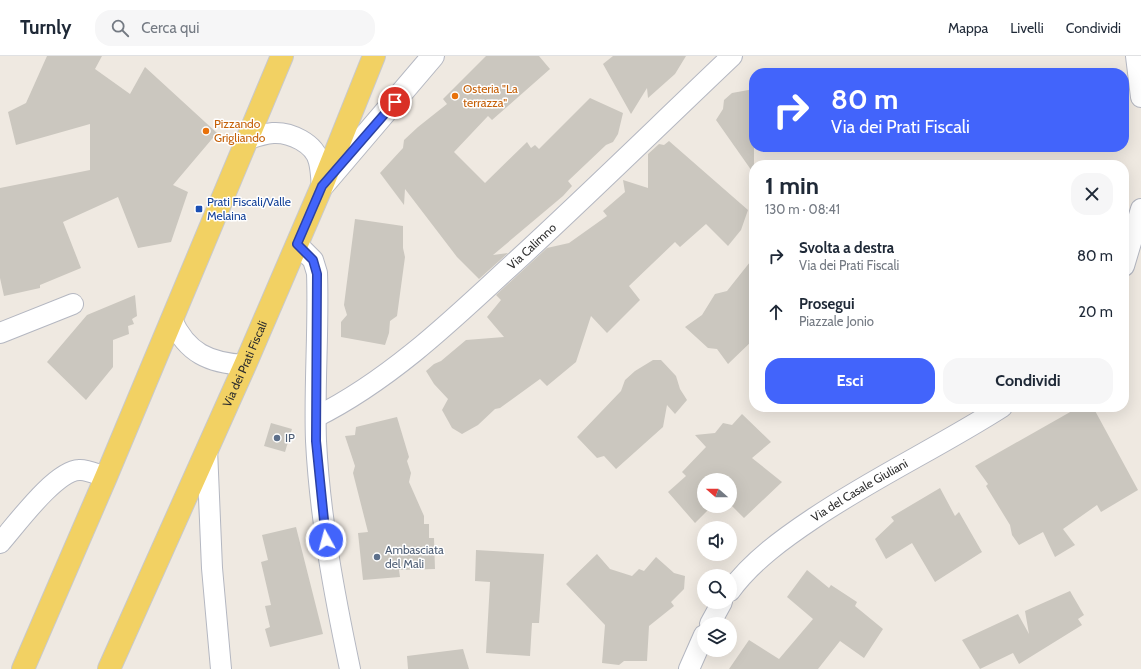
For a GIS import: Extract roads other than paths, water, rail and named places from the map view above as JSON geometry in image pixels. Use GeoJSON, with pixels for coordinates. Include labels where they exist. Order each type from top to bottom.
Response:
{"type":"FeatureCollection","features":[{"type":"Feature","properties":{"kind":"main road"},"geometry":{"type":"LineString","coordinates":[[27,667],[282,56]]}},
{"type":"Feature","properties":{"kind":"main road","name":"Via dei Prati Fiscali"},"geometry":{"type":"LineString","coordinates":[[109,669],[245,365],[322,186],[374,56]]}},
{"type":"Feature","properties":{"kind":"street"},"geometry":{"type":"LineString","coordinates":[[322,186],[433,56]]}},
{"type":"Feature","properties":{"kind":"street","name":"Via Calimno"},"geometry":{"type":"LineString","coordinates":[[316,417],[346,401],[371,385],[457,315],[551,230],[732,56]]}},
{"type":"Feature","properties":{"kind":"street"},"geometry":{"type":"LineString","coordinates":[[1136,56],[1141,97]]}},
{"type":"Feature","properties":{"kind":"street"},"geometry":{"type":"LineString","coordinates":[[246,140],[273,133],[283,134],[303,141],[316,154],[319,161],[322,186]]}},
{"type":"Feature","properties":{"kind":"street"},"geometry":{"type":"LineString","coordinates":[[1129,239],[1141,209]]}},
{"type":"Feature","properties":{"kind":"street"},"geometry":{"type":"LineString","coordinates":[[297,244],[313,260],[317,274],[316,417],[319,474],[331,572],[350,669]]}},
{"type":"Feature","properties":{"kind":"street"},"geometry":{"type":"LineString","coordinates":[[0,333],[73,304]]}},
{"type":"Feature","properties":{"kind":"street"},"geometry":{"type":"LineString","coordinates":[[172,320],[183,340],[200,354],[221,362],[245,365]]}},
{"type":"Feature","properties":{"kind":"street","name":"Via del Casale Giuliani"},"geometry":{"type":"LineString","coordinates":[[737,584],[769,551],[802,526],[869,483],[993,412]]}},
{"type":"Feature","properties":{"kind":"street"},"geometry":{"type":"LineString","coordinates":[[207,449],[212,568],[221,669]]}},
{"type":"Feature","properties":{"kind":"street"},"geometry":{"type":"LineString","coordinates":[[0,543],[53,483],[68,473],[79,470],[106,477]]}},
{"type":"Feature","properties":{"kind":"street"},"geometry":{"type":"LineString","coordinates":[[689,669],[697,651]]}},
{"type":"Feature","properties":{"kind":"place","name":"Osteria \"La terrazza\""},"geometry":{"type":"Point","coordinates":[455,96]}},
{"type":"Feature","properties":{"kind":"place","name":"Pizzando Grigliando"},"geometry":{"type":"Point","coordinates":[206,131]}},
{"type":"Feature","properties":{"kind":"place","name":"Prati Fiscali/Valle Melaina"},"geometry":{"type":"Point","coordinates":[199,209]}},
{"type":"Feature","properties":{"kind":"place","name":"IP"},"geometry":{"type":"Point","coordinates":[277,438]}},
{"type":"Feature","properties":{"kind":"place","name":"Ambasciata del Mali"},"geometry":{"type":"Point","coordinates":[377,557]}}]}
